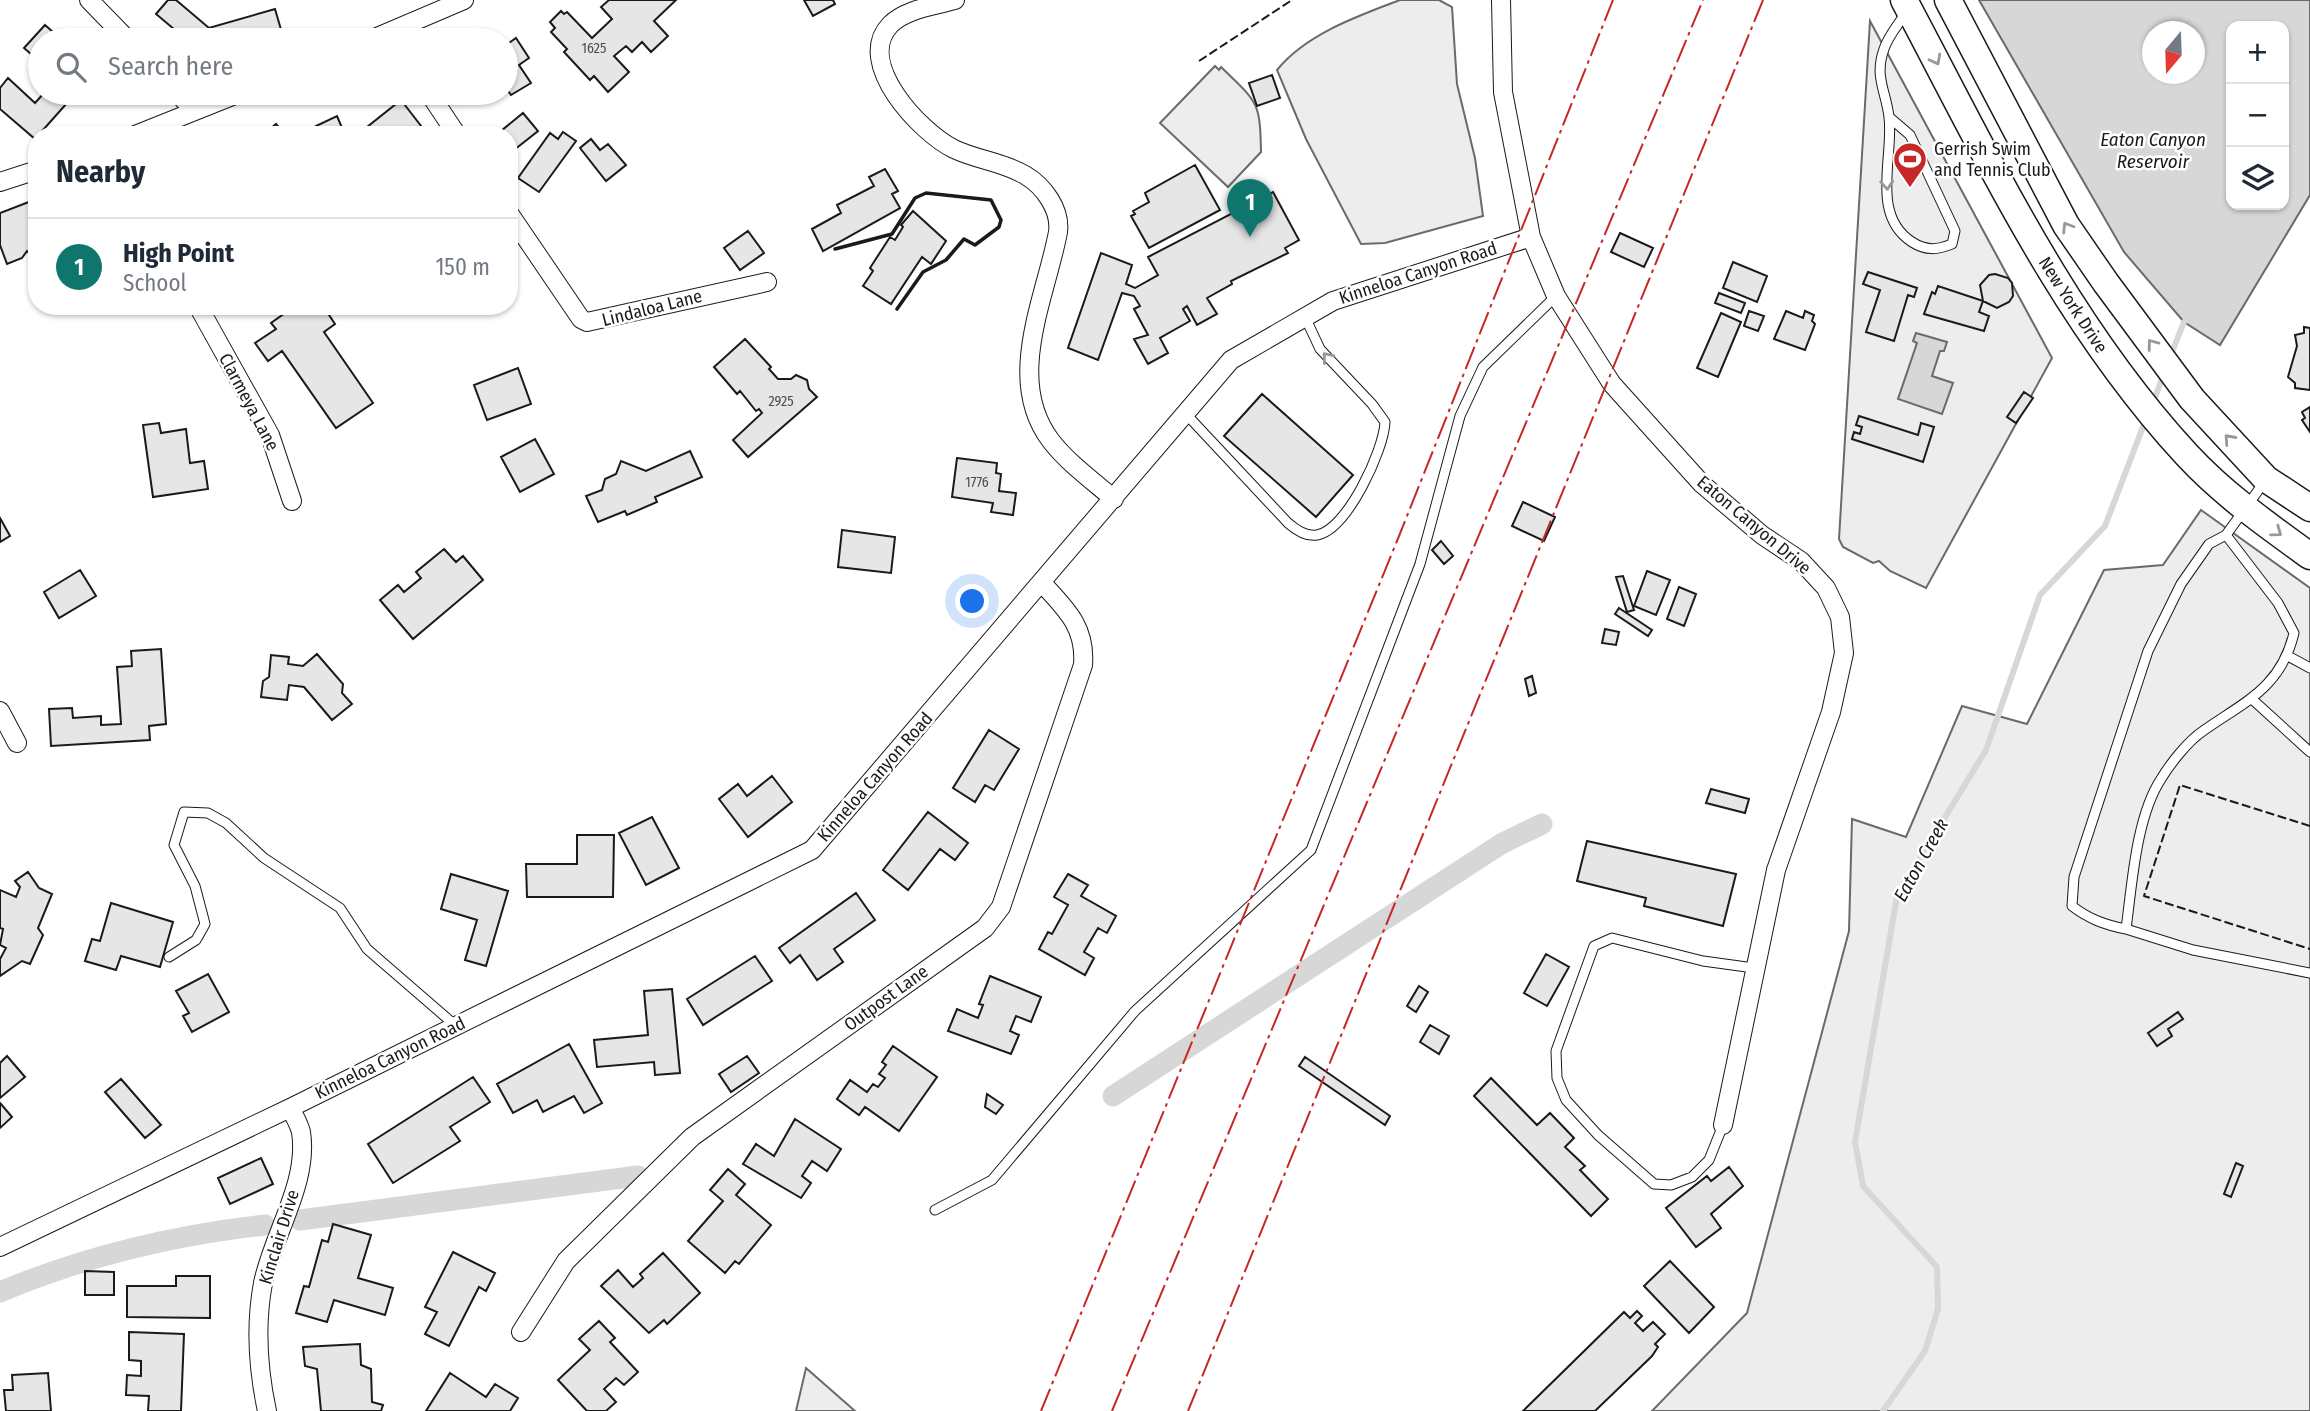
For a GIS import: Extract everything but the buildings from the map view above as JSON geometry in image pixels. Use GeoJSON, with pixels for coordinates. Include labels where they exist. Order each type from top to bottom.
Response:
{"type":"FeatureCollection","features":[{"type":"Feature","properties":{"kind":"main road"},"geometry":{"type":"LineString","coordinates":[[1948,0],[2066,225],[2106,283],[2192,399],[2266,479],[2310,508]]}},
{"type":"Feature","properties":{"kind":"main road","name":"New York Drive"},"geometry":{"type":"LineString","coordinates":[[1906,4],[2012,205],[2097,345],[2187,456],[2245,508],[2310,556]]}},
{"type":"Feature","properties":{"kind":"street"},"geometry":{"type":"LineString","coordinates":[[89,0],[116,28]]}},
{"type":"Feature","properties":{"kind":"street"},"geometry":{"type":"LineString","coordinates":[[409,28],[464,0]]}},
{"type":"Feature","properties":{"kind":"street"},"geometry":{"type":"LineString","coordinates":[[955,0],[892,22],[881,44],[881,67],[898,99],[940,141],[1026,175],[1053,206],[1058,232],[1030,354],[1034,401],[1052,442],[1114,499]]}},
{"type":"Feature","properties":{"kind":"street","name":"Eaton Canyon Drive"},"geometry":{"type":"LineString","coordinates":[[1500,0],[1503,92],[1531,237],[1556,296],[1612,384],[1702,484],[1762,535],[1801,561],[1826,588],[1840,617],[1844,653],[1830,712],[1776,870],[1723,1125]]}},
{"type":"Feature","properties":{"kind":"street"},"geometry":{"type":"LineString","coordinates":[[189,105],[195,111]]}},
{"type":"Feature","properties":{"kind":"street"},"geometry":{"type":"LineString","coordinates":[[158,126],[210,105]]}},
{"type":"Feature","properties":{"kind":"street"},"geometry":{"type":"LineString","coordinates":[[437,105],[451,126]]}},
{"type":"Feature","properties":{"kind":"street"},"geometry":{"type":"LineString","coordinates":[[0,182],[28,173]]}},
{"type":"Feature","properties":{"kind":"street","name":"Lindaloa Lane"},"geometry":{"type":"LineString","coordinates":[[518,226],[581,320],[587,322],[767,282]]}},
{"type":"Feature","properties":{"kind":"street","name":"Kinneloa Canyon Road"},"geometry":{"type":"LineString","coordinates":[[0,1247],[290,1108],[812,849],[1231,360],[1333,301],[1531,237]]}},
{"type":"Feature","properties":{"kind":"street","name":"Clarmeya Lane"},"geometry":{"type":"LineString","coordinates":[[203,315],[270,435],[292,501]]}},
{"type":"Feature","properties":{"kind":"street","name":"Outpost Lane"},"geometry":{"type":"LineString","coordinates":[[521,1332],[566,1261],[692,1137],[985,928],[1001,907],[1083,665],[1082,635],[1075,618],[1042,583]]}},
{"type":"Feature","properties":{"kind":"street"},"geometry":{"type":"LineString","coordinates":[[0,711],[17,743]]}},
{"type":"Feature","properties":{"kind":"street","name":"Kinclair Drive"},"geometry":{"type":"LineString","coordinates":[[267,1411],[260,1377],[258,1338],[264,1282],[301,1163],[301,1130],[290,1108]]}},
{"type":"Feature","properties":{"kind":"lane"},"geometry":{"type":"LineString","coordinates":[[1889,117],[1910,135],[1955,231],[1952,244],[1936,250],[1918,246],[1900,234],[1889,205],[1886,179],[1889,117],[1879,83],[1884,49],[1906,4]]}},
{"type":"Feature","properties":{"kind":"lane"},"geometry":{"type":"LineString","coordinates":[[935,1210],[992,1180],[1135,1011],[1311,849],[1420,564],[1460,416],[1483,368],[1556,296]]}},
{"type":"Feature","properties":{"kind":"lane"},"geometry":{"type":"LineString","coordinates":[[1186,414],[1288,523],[1299,532],[1317,535],[1345,512],[1361,488],[1384,435],[1385,422],[1320,349],[1305,317]]}},
{"type":"Feature","properties":{"kind":"lane"},"geometry":{"type":"LineString","coordinates":[[2266,479],[2226,534],[2209,544],[2181,584],[2148,651],[2074,877],[2072,906],[2087,918],[2193,950],[2310,973]]}},
{"type":"Feature","properties":{"kind":"lane"},"geometry":{"type":"LineString","coordinates":[[2126,929],[2145,819],[2160,780],[2200,733],[2253,700],[2288,656],[2294,634],[2278,603],[2226,534]]}},
{"type":"Feature","properties":{"kind":"lane"},"geometry":{"type":"LineString","coordinates":[[2288,656],[2310,668]]}},
{"type":"Feature","properties":{"kind":"lane"},"geometry":{"type":"LineString","coordinates":[[2253,700],[2310,752]]}},
{"type":"Feature","properties":{"kind":"lane"},"geometry":{"type":"LineString","coordinates":[[169,957],[196,940],[205,924],[195,886],[174,845],[184,812],[208,813],[226,823],[264,858],[340,908],[367,949],[456,1026]]}},
{"type":"Feature","properties":{"kind":"lane"},"geometry":{"type":"LineString","coordinates":[[1723,1125],[1709,1160],[1692,1177],[1671,1185],[1654,1184],[1598,1135],[1566,1100],[1558,1078],[1556,1051],[1594,946],[1612,937],[1703,961],[1754,968]]}},
{"type":"Feature","properties":{"kind":"shaded area"},"geometry":{"type":"Polygon","coordinates":[[[1400,0],[1439,0],[1452,7],[1457,84],[1475,158],[1483,216],[1385,243],[1361,244],[1306,139],[1277,70],[1289,57],[1318,36],[1400,0]]]}},
{"type":"Feature","properties":{"kind":"shaded area","name":"Gerrish Swim and Tennis Club"},"geometry":{"type":"Polygon","coordinates":[[[1870,21],[2052,358],[1926,588],[1890,571],[1879,561],[1873,563],[1843,547],[1839,539],[1870,21]]]}},
{"type":"Feature","properties":{"kind":"shaded area"},"geometry":{"type":"Polygon","coordinates":[[[1215,66],[1219,70],[1221,67],[1250,96],[1260,122],[1261,152],[1228,187],[1160,123],[1215,66]]]}},
{"type":"Feature","properties":{"kind":"shaded area"},"geometry":{"type":"Polygon","coordinates":[[[2201,510],[2310,588],[2310,1411],[1652,1411],[1747,1313],[1849,931],[1852,819],[1906,837],[1962,706],[2027,724],[2104,570],[2163,565],[2201,510]]]}},
{"type":"Feature","properties":{"kind":"shaded area"},"geometry":{"type":"Polygon","coordinates":[[[806,1368],[855,1411],[796,1411],[806,1368]]]}},
{"type":"Feature","properties":{"kind":"water","name":"Eaton Canyon Reservoir"},"geometry":{"type":"Polygon","coordinates":[[[1979,0],[2310,0],[2310,195],[2220,345],[2184,322],[2124,252],[1979,0]]]}},
{"type":"Feature","properties":{"kind":"water"},"geometry":{"type":"Polygon","coordinates":[[[1916,333],[1947,342],[1944,351],[1940,351],[1932,376],[1953,383],[1942,414],[1898,399],[1917,343],[1913,341],[1916,333]]]}},
{"type":"Feature","properties":{"kind":"waterway","name":"Eaton Creek"},"geometry":{"type":"LineString","coordinates":[[2170,357],[2184,322]]}},
{"type":"Feature","properties":{"kind":"waterway","name":"Eaton Creek"},"geometry":{"type":"LineString","coordinates":[[2153,403],[2164,373]]}},
{"type":"Feature","properties":{"kind":"waterway","name":"Eaton Creek"},"geometry":{"type":"LineString","coordinates":[[1883,1411],[1925,1351],[1938,1309],[1937,1267],[1863,1186],[1855,1142],[1897,896],[1986,750],[2040,595],[2105,526],[2146,419]]}},
{"type":"Feature","properties":{"kind":"waterway"},"geometry":{"type":"LineString","coordinates":[[1113,1096],[1501,844],[1542,824]]}},
{"type":"Feature","properties":{"kind":"waterway"},"geometry":{"type":"LineString","coordinates":[[300,1220],[638,1176]]}},
{"type":"Feature","properties":{"kind":"waterway"},"geometry":{"type":"LineString","coordinates":[[0,1292],[64,1268],[130,1249],[265,1225]]}},
{"type":"Feature","properties":{"kind":"fence"},"geometry":{"type":"LineString","coordinates":[[1199,61],[1292,0]]}},
{"type":"Feature","properties":{"kind":"fence"},"geometry":{"type":"LineString","coordinates":[[2310,826],[2180,785],[2144,896],[2310,949]]}},
{"type":"Feature","properties":{"kind":"wall"},"geometry":{"type":"LineString","coordinates":[[835,249],[892,234],[915,198],[926,193],[991,200],[1001,220],[999,227],[975,245],[964,239],[946,260],[923,272],[897,309]]}},
{"type":"Feature","properties":{"kind":"power"},"geometry":{"type":"LineString","coordinates":[[1041,1411],[1397,541],[1613,0]]}},
{"type":"Feature","properties":{"kind":"power"},"geometry":{"type":"LineString","coordinates":[[1112,1411],[1703,0]]}},
{"type":"Feature","properties":{"kind":"power"},"geometry":{"type":"LineString","coordinates":[[1188,1411],[1763,0]]}},
{"type":"Feature","properties":{"kind":"place","name":"Gerrish Swim and Tennis Club"},"geometry":{"type":"Point","coordinates":[1910,189]}},
{"type":"Feature","properties":{"kind":"place","name":"High Point"},"geometry":{"type":"Point","coordinates":[1250,237]}}]}
